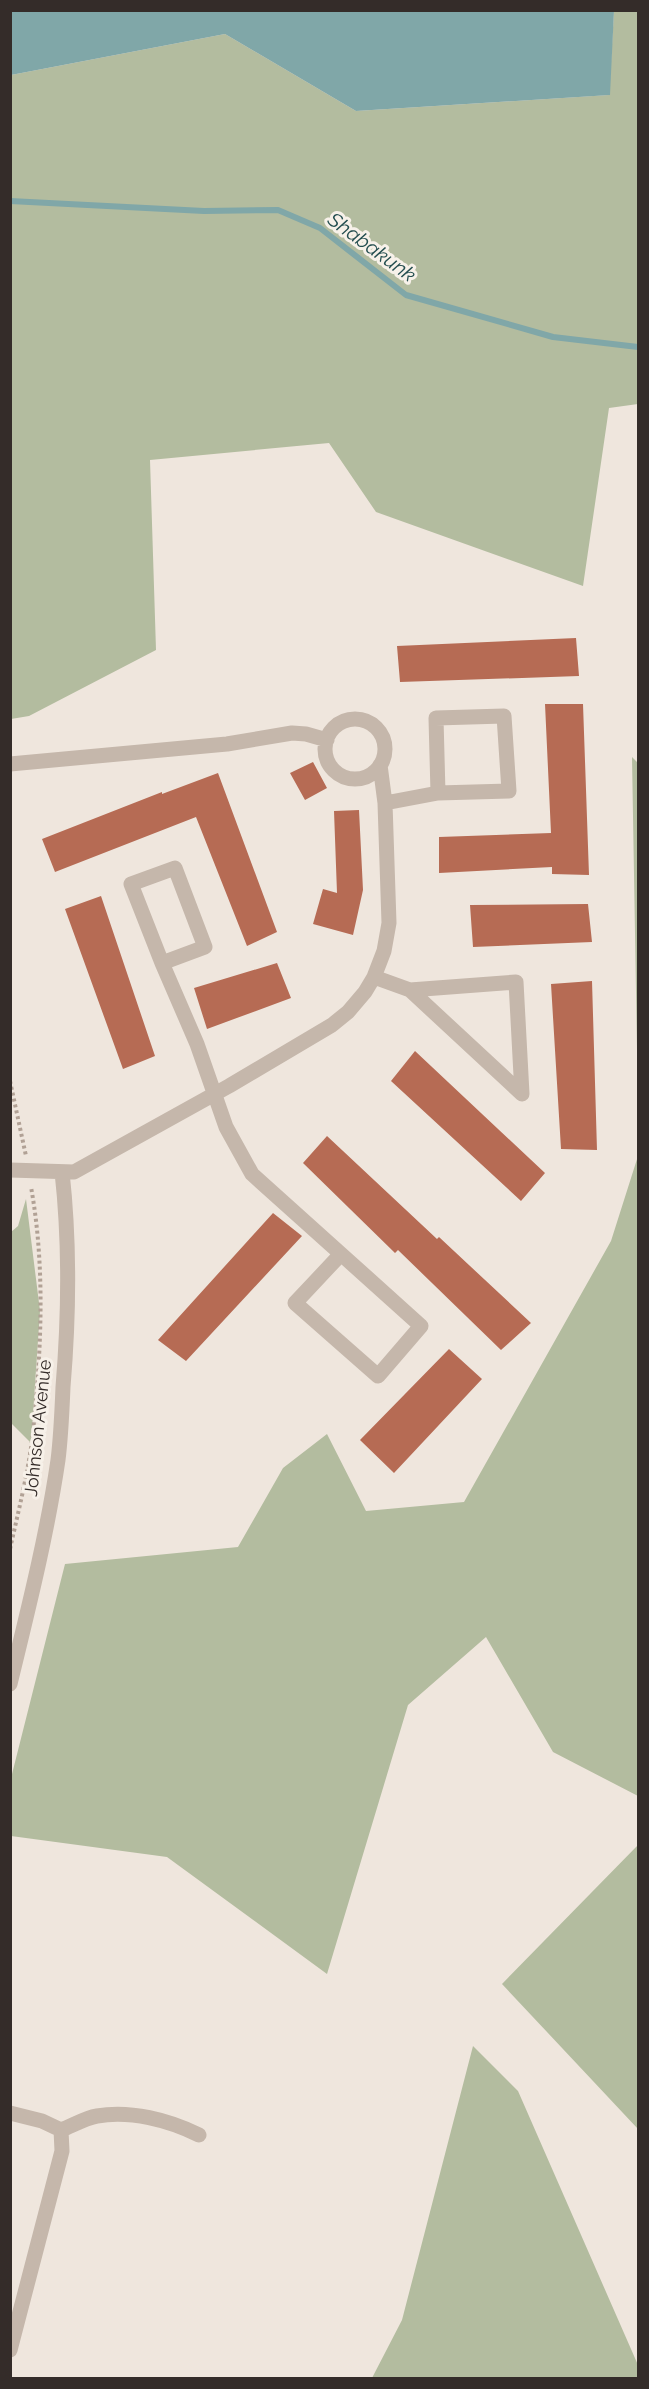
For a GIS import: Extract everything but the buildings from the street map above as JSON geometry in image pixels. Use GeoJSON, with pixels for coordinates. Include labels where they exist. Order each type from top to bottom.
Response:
{"type":"FeatureCollection","features":[{"type":"Feature","properties":{"kind":"street"},"geometry":{"type":"LineString","coordinates":[[385,803],[438,794],[509,791],[504,716],[436,718],[438,794]]}},
{"type":"Feature","properties":{"kind":"street"},"geometry":{"type":"LineString","coordinates":[[345,720],[368,721],[377,728],[384,739],[386,756],[375,772],[366,778],[353,780],[342,777],[333,770],[326,758],[324,746],[327,740],[336,726],[345,720]]}},
{"type":"Feature","properties":{"kind":"street"},"geometry":{"type":"LineString","coordinates":[[10,764],[227,744],[292,733],[327,740]]}},
{"type":"Feature","properties":{"kind":"street"},"geometry":{"type":"LineString","coordinates":[[10,1170],[74,1172],[213,1095],[332,1025],[348,1012],[374,977],[384,951],[389,923],[385,803],[380,765]]}},
{"type":"Feature","properties":{"kind":"street"},"geometry":{"type":"LineString","coordinates":[[162,963],[205,947],[175,868],[131,884],[162,963],[197,1044],[226,1127],[252,1174],[341,1254],[421,1326],[378,1376],[296,1303],[341,1254]]}},
{"type":"Feature","properties":{"kind":"street"},"geometry":{"type":"LineString","coordinates":[[374,977],[410,990],[522,1094],[516,982],[410,990]]}},
{"type":"Feature","properties":{"kind":"street","name":"Johnson Avenue"},"geometry":{"type":"LineString","coordinates":[[10,1684],[37,1573],[58,1458],[69,1274],[67,1210],[62,1172]]}},
{"type":"Feature","properties":{"kind":"street"},"geometry":{"type":"LineString","coordinates":[[10,2113],[42,2121],[61,2130],[96,2116],[127,2115],[158,2120],[199,2135]]}},
{"type":"Feature","properties":{"kind":"street"},"geometry":{"type":"LineString","coordinates":[[10,2350],[62,2151],[61,2130]]}},
{"type":"Feature","properties":{"kind":"path"},"geometry":{"type":"LineString","coordinates":[[10,1081],[36,1212],[41,1320],[31,1443],[10,1549]]}},
{"type":"Feature","properties":{"kind":"green space"},"geometry":{"type":"Polygon","coordinates":[[[614,11],[638,11],[638,404],[609,408],[583,586],[376,512],[329,443],[150,460],[156,650],[29,716],[11,719],[11,75],[225,34],[356,111],[609,95],[614,11]]]}},
{"type":"Feature","properties":{"kind":"green space"},"geometry":{"type":"Polygon","coordinates":[[[632,757],[638,763],[638,1109],[632,757]]]}},
{"type":"Feature","properties":{"kind":"green space"},"geometry":{"type":"Polygon","coordinates":[[[638,1156],[638,1796],[553,1752],[486,1637],[408,1705],[327,1974],[167,1857],[11,1836],[11,1778],[65,1564],[238,1547],[283,1468],[327,1434],[366,1511],[464,1502],[611,1241],[638,1156]]]}},
{"type":"Feature","properties":{"kind":"green space"},"geometry":{"type":"Polygon","coordinates":[[[26,1199],[40,1311],[31,1443],[10,1422],[11,1232],[18,1226],[26,1199]]]}},
{"type":"Feature","properties":{"kind":"green space"},"geometry":{"type":"Polygon","coordinates":[[[638,1845],[638,2129],[502,1984],[638,1845]]]}},
{"type":"Feature","properties":{"kind":"green space"},"geometry":{"type":"Polygon","coordinates":[[[473,2046],[518,2091],[638,2365],[638,2378],[372,2378],[402,2320],[473,2046]]]}},
{"type":"Feature","properties":{"kind":"water"},"geometry":{"type":"Polygon","coordinates":[[[11,10],[614,11],[610,95],[356,111],[225,34],[11,75],[11,10]]]}},
{"type":"Feature","properties":{"kind":"waterway","name":"Shabakunk"},"geometry":{"type":"LineString","coordinates":[[10,201],[204,211],[278,210],[320,228],[406,295],[553,337],[638,347]]}}]}
